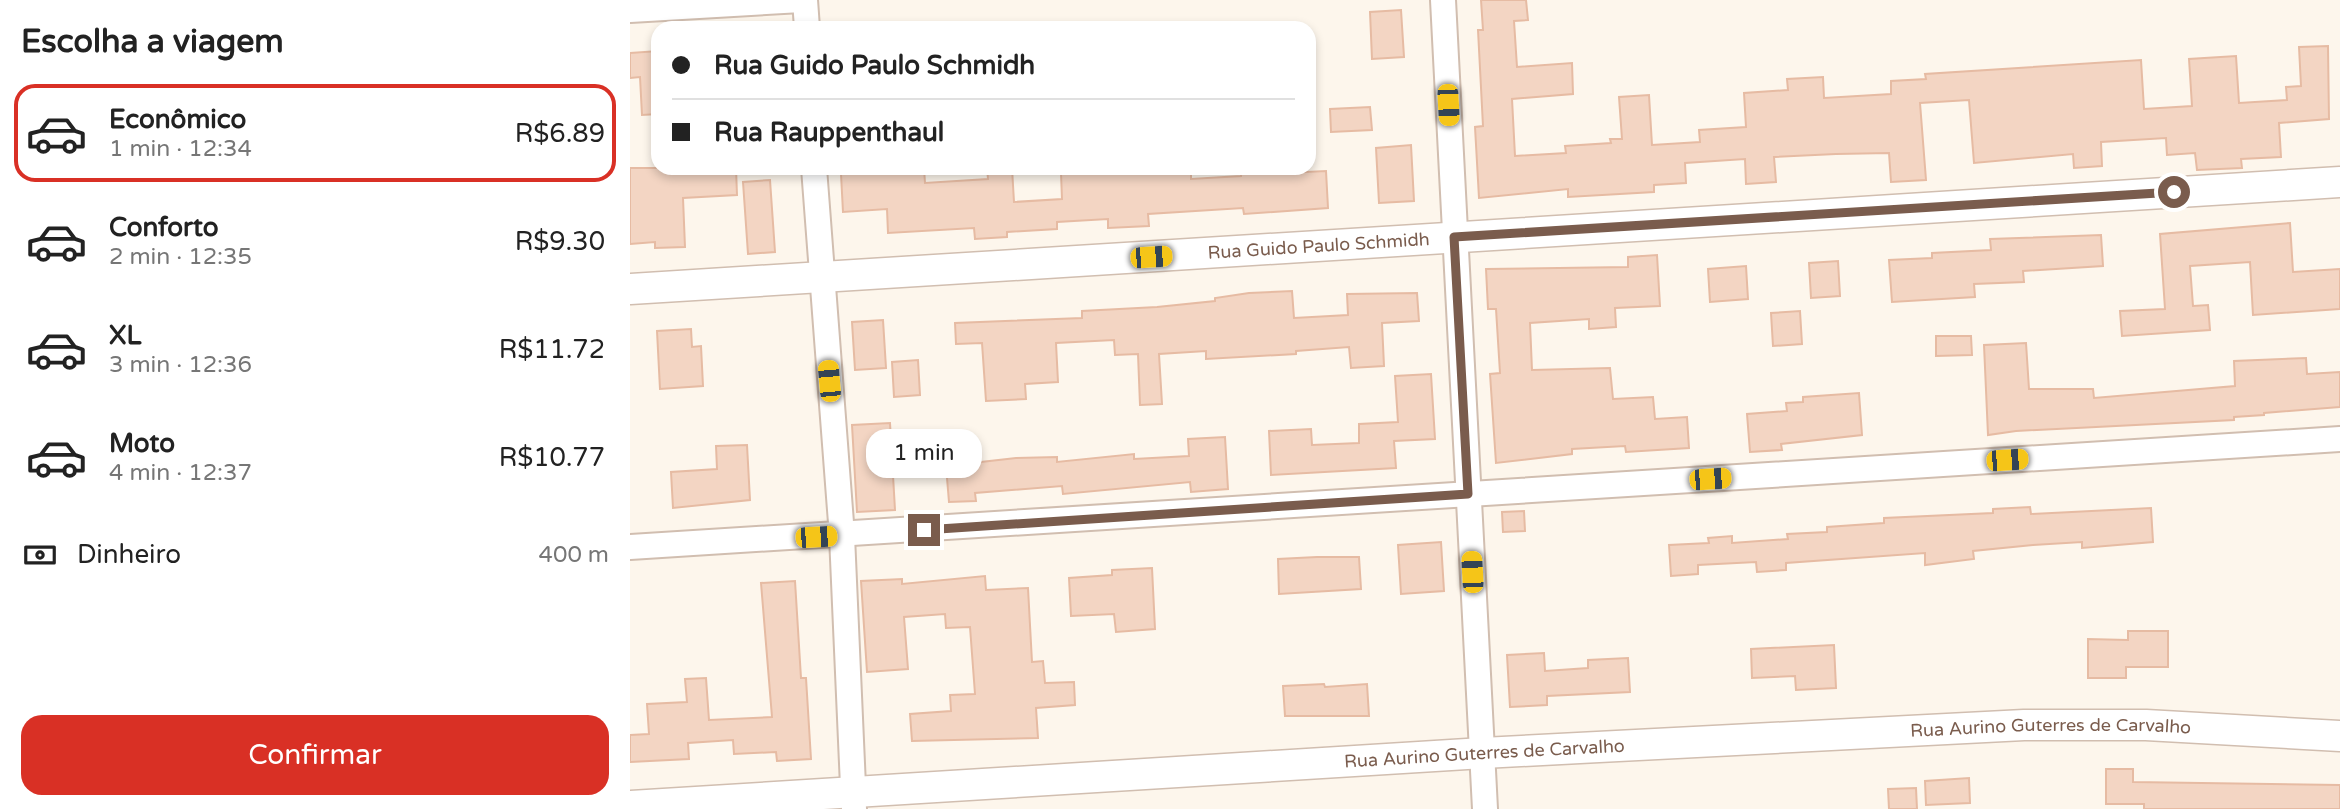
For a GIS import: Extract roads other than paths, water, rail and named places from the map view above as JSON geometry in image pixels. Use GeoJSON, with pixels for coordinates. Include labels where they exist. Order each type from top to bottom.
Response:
{"type":"FeatureCollection","features":[{"type":"Feature","properties":{"kind":"street"},"geometry":{"type":"LineString","coordinates":[[630,10],[803,0],[806,21]]}},
{"type":"Feature","properties":{"kind":"street"},"geometry":{"type":"LineString","coordinates":[[1443,0],[1485,809]]}},
{"type":"Feature","properties":{"kind":"street"},"geometry":{"type":"LineString","coordinates":[[814,175],[820,278],[842,536],[853,801]]}},
{"type":"Feature","properties":{"kind":"street","name":"Rua Guido Paulo Schmidh"},"geometry":{"type":"LineString","coordinates":[[630,289],[2340,182]]}},
{"type":"Feature","properties":{"kind":"street"},"geometry":{"type":"LineString","coordinates":[[630,547],[842,536],[2340,439]]}},
{"type":"Feature","properties":{"kind":"street","name":"Rua Aurino Guterres de Carvalho"},"geometry":{"type":"LineString","coordinates":[[630,806],[853,801],[1483,753],[2024,725],[2146,725],[2340,736]]}}]}
